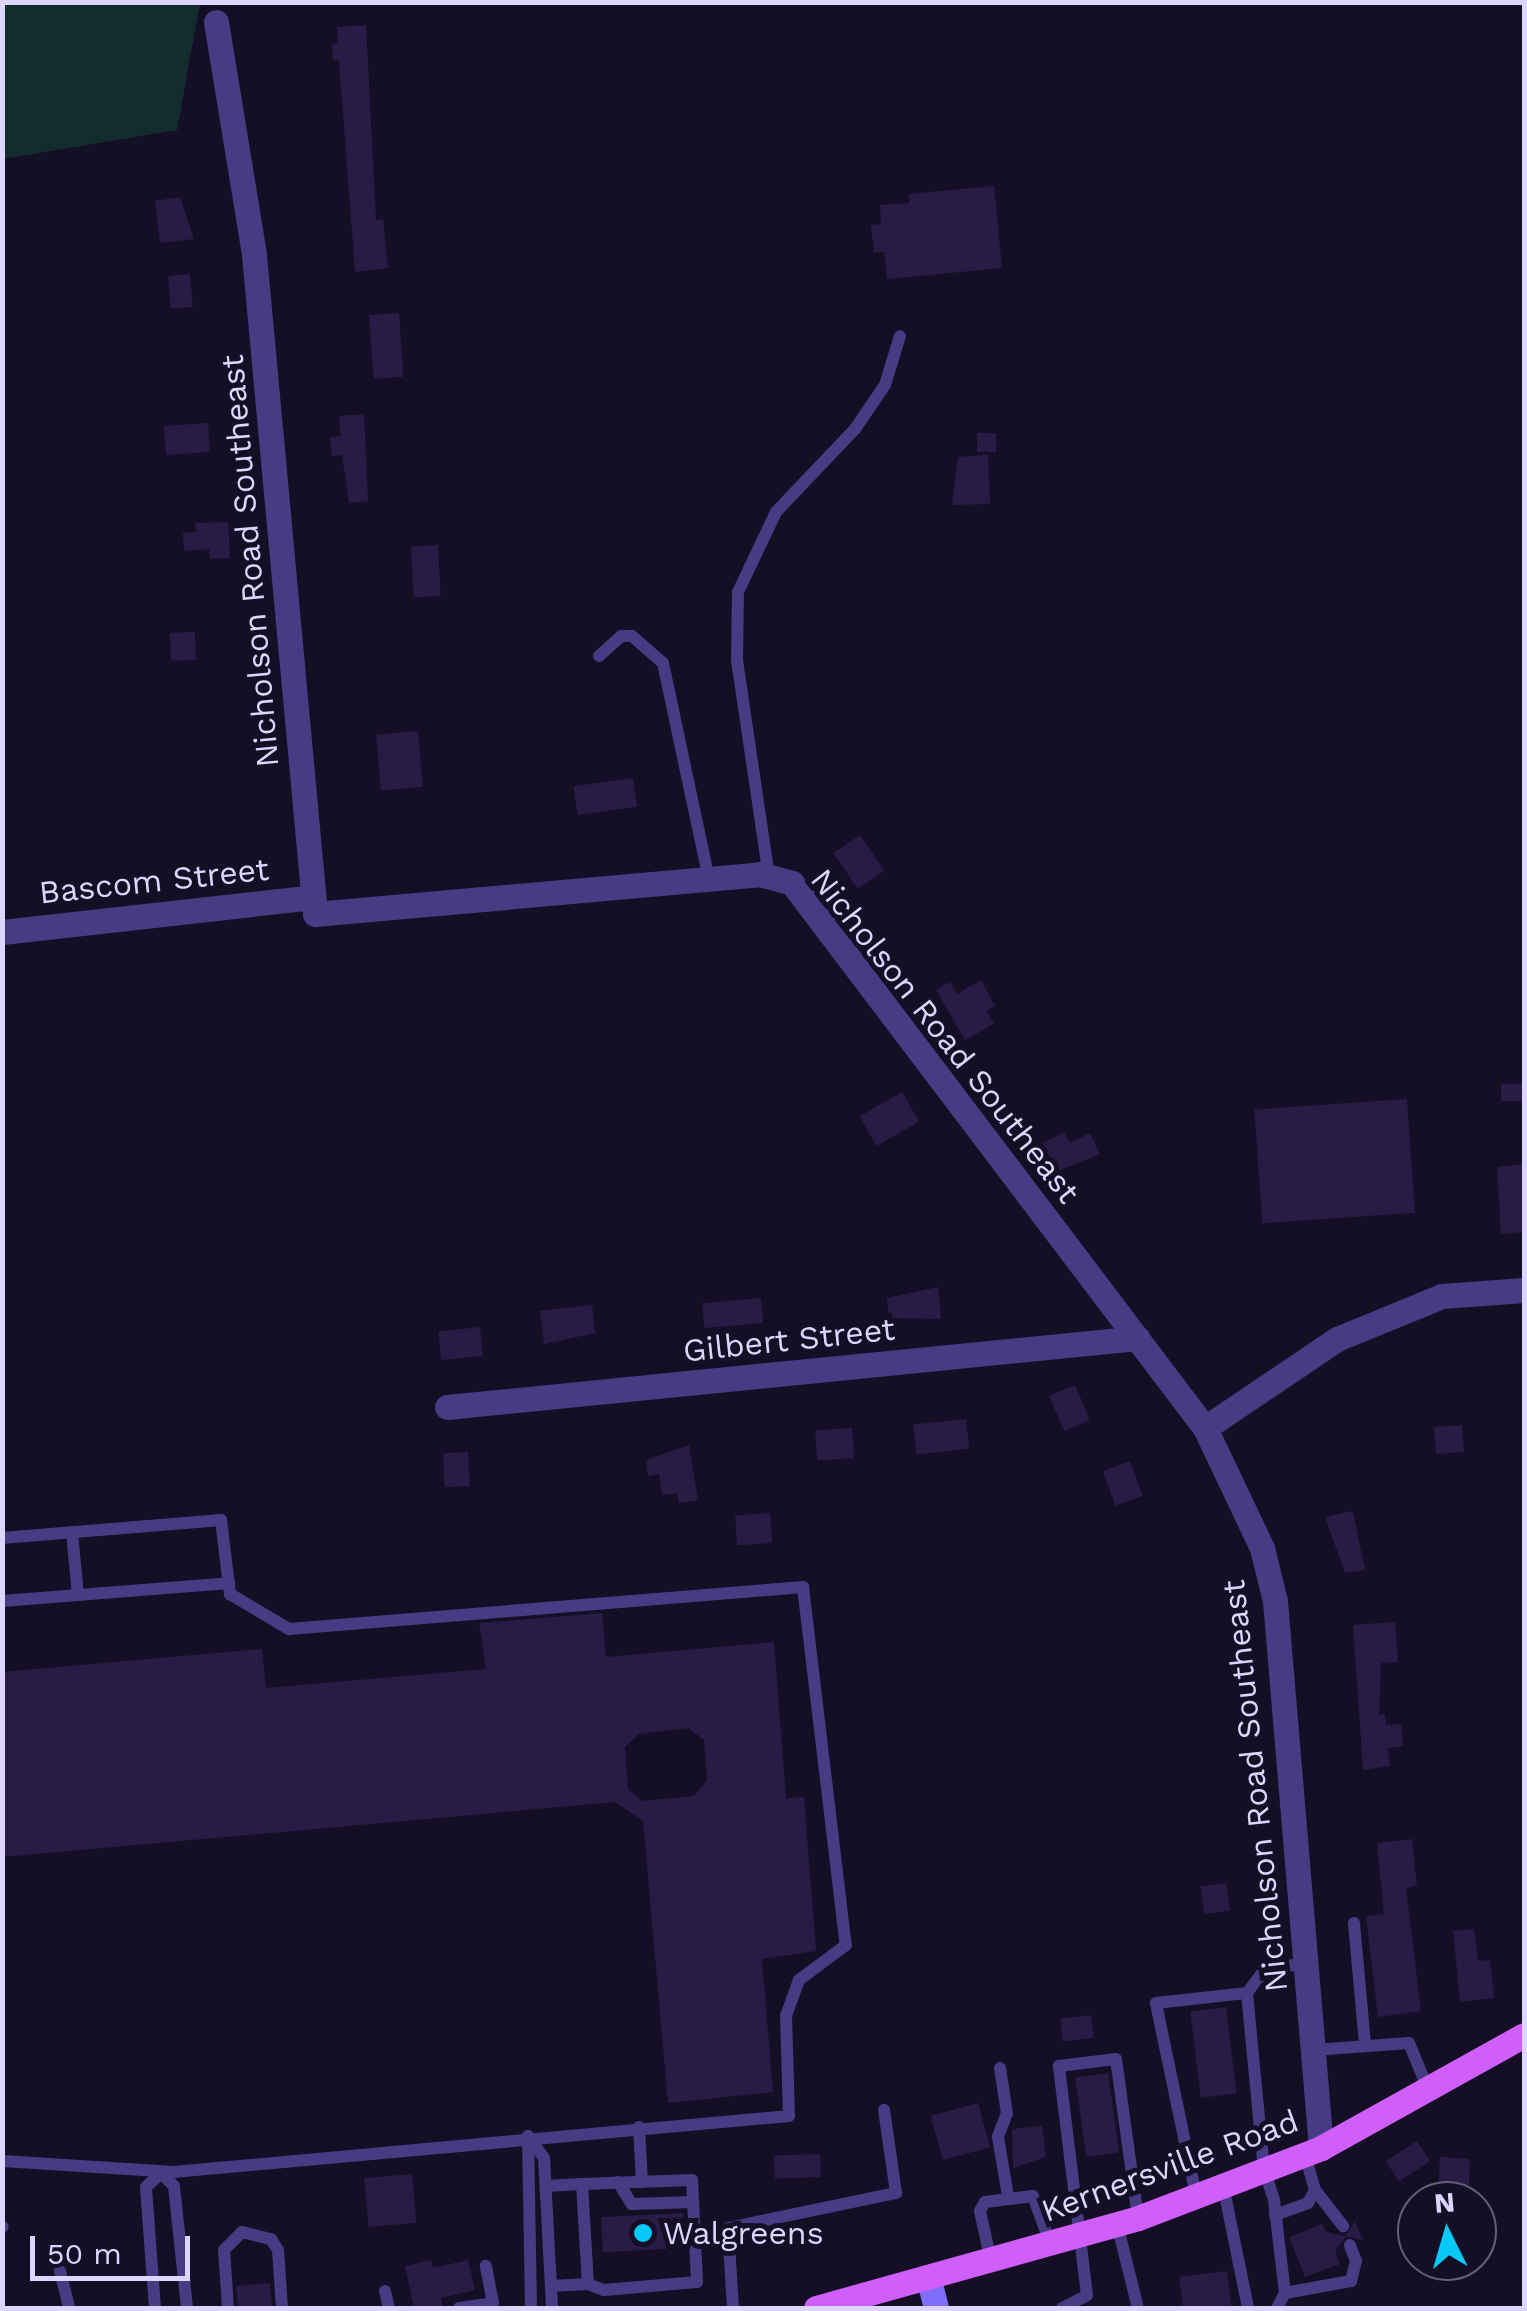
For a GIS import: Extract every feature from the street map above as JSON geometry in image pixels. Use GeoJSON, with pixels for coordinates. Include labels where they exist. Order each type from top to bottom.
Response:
{"type":"FeatureCollection","features":[{"type":"Feature","properties":{"kind":"main road","name":"Kernersville Road"},"geometry":{"type":"LineString","coordinates":[[816,2308],[929,2280],[1127,2221],[1196,2196],[1313,2150],[1524,2035]]}},
{"type":"Feature","properties":{"kind":"main road"},"geometry":{"type":"LineString","coordinates":[[929,2280],[936,2308]]}},
{"type":"Feature","properties":{"kind":"street","name":"Nicholson Road Southeast"},"geometry":{"type":"LineString","coordinates":[[215,12],[241,165],[315,914],[709,879],[769,877],[792,883],[1204,1428],[1262,1548],[1275,1602],[1306,1964],[1313,2050],[1313,2150]]}},
{"type":"Feature","properties":{"kind":"street","name":"Bascom Street"},"geometry":{"type":"LineString","coordinates":[[2,932],[314,897]]}},
{"type":"Feature","properties":{"kind":"street"},"geometry":{"type":"LineString","coordinates":[[1204,1428],[1336,1339],[1442,1296],[1524,1290]]}},
{"type":"Feature","properties":{"kind":"street","name":"Gilbert Street"},"geometry":{"type":"LineString","coordinates":[[447,1407],[1138,1338]]}},
{"type":"Feature","properties":{"kind":"lane"},"geometry":{"type":"LineString","coordinates":[[769,877],[737,661],[738,592],[776,512],[855,429],[885,386],[900,336]]}},
{"type":"Feature","properties":{"kind":"lane"},"geometry":{"type":"LineString","coordinates":[[599,656],[620,636],[632,636],[663,663],[709,879]]}},
{"type":"Feature","properties":{"kind":"lane"},"geometry":{"type":"LineString","coordinates":[[2,1538],[221,1520],[230,1594],[288,1629],[803,1587],[846,1945],[799,1980],[786,2015],[789,2116],[528,2136],[161,2173],[2,2161]]}},
{"type":"Feature","properties":{"kind":"lane"},"geometry":{"type":"LineString","coordinates":[[72,1532],[78,1595]]}},
{"type":"Feature","properties":{"kind":"lane"},"geometry":{"type":"LineString","coordinates":[[2,1601],[229,1583]]}},
{"type":"Feature","properties":{"kind":"lane"},"geometry":{"type":"LineString","coordinates":[[1354,1923],[1365,2043]]}},
{"type":"Feature","properties":{"kind":"lane"},"geometry":{"type":"LineString","coordinates":[[1276,2308],[1286,2293],[1276,2215],[1264,2169],[1247,1993],[1266,1968],[1306,1964]]}},
{"type":"Feature","properties":{"kind":"lane"},"geometry":{"type":"LineString","coordinates":[[1196,2196],[1156,2002],[1247,1993]]}},
{"type":"Feature","properties":{"kind":"lane"},"geometry":{"type":"LineString","coordinates":[[1313,2050],[1365,2043],[1409,2044],[1428,2090]]}},
{"type":"Feature","properties":{"kind":"lane"},"geometry":{"type":"LineString","coordinates":[[1062,2308],[1087,2296],[1058,2066],[1116,2060],[1127,2221],[1138,2308]]}},
{"type":"Feature","properties":{"kind":"lane"},"geometry":{"type":"LineString","coordinates":[[1000,2068],[1008,2113],[998,2137],[1008,2196]]}},
{"type":"Feature","properties":{"kind":"lane"},"geometry":{"type":"LineString","coordinates":[[732,2308],[728,2228],[896,2193],[884,2110]]}},
{"type":"Feature","properties":{"kind":"lane"},"geometry":{"type":"LineString","coordinates":[[639,2127],[642,2182]]}},
{"type":"Feature","properties":{"kind":"lane"},"geometry":{"type":"LineString","coordinates":[[528,2136],[544,2158],[552,2308]]}},
{"type":"Feature","properties":{"kind":"lane"},"geometry":{"type":"LineString","coordinates":[[528,2136],[531,2308]]}},
{"type":"Feature","properties":{"kind":"lane"},"geometry":{"type":"LineString","coordinates":[[1313,2150],[1316,2190],[1342,2226]]}},
{"type":"Feature","properties":{"kind":"lane"},"geometry":{"type":"LineString","coordinates":[[156,2308],[146,2187],[161,2173]]}},
{"type":"Feature","properties":{"kind":"lane"},"geometry":{"type":"LineString","coordinates":[[161,2173],[174,2186],[186,2308]]}},
{"type":"Feature","properties":{"kind":"lane"},"geometry":{"type":"LineString","coordinates":[[546,2186],[692,2180],[697,2282],[604,2290],[588,2284],[550,2286]]}},
{"type":"Feature","properties":{"kind":"lane"},"geometry":{"type":"LineString","coordinates":[[618,2182],[632,2204],[693,2202]]}},
{"type":"Feature","properties":{"kind":"lane"},"geometry":{"type":"LineString","coordinates":[[582,2184],[588,2284]]}},
{"type":"Feature","properties":{"kind":"lane"},"geometry":{"type":"LineString","coordinates":[[1223,2185],[1248,2308]]}},
{"type":"Feature","properties":{"kind":"lane"},"geometry":{"type":"LineString","coordinates":[[1276,2215],[1308,2203],[1316,2190]]}},
{"type":"Feature","properties":{"kind":"lane"},"geometry":{"type":"LineString","coordinates":[[991,2261],[980,2211],[985,2202],[1022,2192],[1039,2200],[1050,2244]]}},
{"type":"Feature","properties":{"kind":"lane"},"geometry":{"type":"LineString","coordinates":[[228,2308],[224,2250],[242,2232],[270,2239],[278,2250],[282,2308]]}},
{"type":"Feature","properties":{"kind":"lane"},"geometry":{"type":"LineString","coordinates":[[1286,2293],[1351,2281],[1356,2261],[1350,2245]]}},
{"type":"Feature","properties":{"kind":"lane"},"geometry":{"type":"LineString","coordinates":[[459,2308],[494,2306],[486,2266]]}},
{"type":"Feature","properties":{"kind":"lane"},"geometry":{"type":"LineString","coordinates":[[60,2271],[69,2308]]}},
{"type":"Feature","properties":{"kind":"lane"},"geometry":{"type":"LineString","coordinates":[[385,2291],[389,2308]]}},
{"type":"Feature","properties":{"kind":"green space"},"geometry":{"type":"Polygon","coordinates":[[[3,2],[200,3],[177,130],[3,159],[3,2]]]}},
{"type":"Feature","properties":{"kind":"building"},"geometry":{"type":"Polygon","coordinates":[[[366,25],[376,220],[383,219],[388,268],[355,272],[339,60],[333,60],[332,44],[338,43],[337,27],[366,25]]]}},
{"type":"Feature","properties":{"kind":"building"},"geometry":{"type":"Polygon","coordinates":[[[994,186],[1002,268],[887,279],[884,252],[874,253],[871,225],[881,224],[880,205],[909,203],[909,194],[994,186]]]}},
{"type":"Feature","properties":{"kind":"building"},"geometry":{"type":"Polygon","coordinates":[[[180,197],[194,239],[160,243],[155,201],[180,197]]]}},
{"type":"Feature","properties":{"kind":"building"},"geometry":{"type":"Polygon","coordinates":[[[190,274],[193,307],[171,309],[168,276],[190,274]]]}},
{"type":"Feature","properties":{"kind":"building"},"geometry":{"type":"Polygon","coordinates":[[[399,313],[403,377],[374,379],[369,315],[399,313]]]}},
{"type":"Feature","properties":{"kind":"building"},"geometry":{"type":"Polygon","coordinates":[[[364,414],[368,501],[349,503],[342,455],[332,456],[330,437],[341,436],[339,416],[364,414]]]}},
{"type":"Feature","properties":{"kind":"building"},"geometry":{"type":"Polygon","coordinates":[[[208,423],[210,452],[166,455],[164,426],[208,423]]]}},
{"type":"Feature","properties":{"kind":"building"},"geometry":{"type":"Polygon","coordinates":[[[977,433],[996,433],[996,452],[977,452],[977,433]]]}},
{"type":"Feature","properties":{"kind":"building"},"geometry":{"type":"Polygon","coordinates":[[[988,455],[990,504],[952,505],[958,457],[988,455]]]}},
{"type":"Feature","properties":{"kind":"building"},"geometry":{"type":"Polygon","coordinates":[[[228,522],[230,558],[210,559],[209,549],[184,551],[183,533],[196,532],[195,523],[228,522]]]}},
{"type":"Feature","properties":{"kind":"building"},"geometry":{"type":"Polygon","coordinates":[[[438,545],[441,596],[414,597],[411,546],[438,545]]]}},
{"type":"Feature","properties":{"kind":"building"},"geometry":{"type":"Polygon","coordinates":[[[195,632],[196,660],[171,661],[170,633],[195,632]]]}},
{"type":"Feature","properties":{"kind":"building"},"geometry":{"type":"Polygon","coordinates":[[[418,731],[423,787],[381,790],[376,735],[418,731]]]}},
{"type":"Feature","properties":{"kind":"building"},"geometry":{"type":"Polygon","coordinates":[[[633,778],[637,807],[578,815],[574,786],[633,778]]]}},
{"type":"Feature","properties":{"kind":"building"},"geometry":{"type":"Polygon","coordinates":[[[860,835],[884,871],[858,889],[833,853],[860,835]]]}},
{"type":"Feature","properties":{"kind":"building"},"geometry":{"type":"Polygon","coordinates":[[[981,980],[995,1006],[986,1011],[994,1024],[965,1040],[936,990],[950,982],[957,994],[981,980]]]}},
{"type":"Feature","properties":{"kind":"building"},"geometry":{"type":"Polygon","coordinates":[[[1501,1084],[1524,1084],[1524,1101],[1501,1101],[1501,1084]]]}},
{"type":"Feature","properties":{"kind":"building"},"geometry":{"type":"Polygon","coordinates":[[[902,1092],[919,1121],[877,1146],[860,1116],[902,1092]]]}},
{"type":"Feature","properties":{"kind":"building"},"geometry":{"type":"Polygon","coordinates":[[[1407,1099],[1415,1213],[1262,1223],[1254,1110],[1407,1099]]]}},
{"type":"Feature","properties":{"kind":"building"},"geometry":{"type":"Polygon","coordinates":[[[1064,1132],[1070,1143],[1090,1133],[1100,1154],[1055,1172],[1041,1144],[1064,1132]]]}},
{"type":"Feature","properties":{"kind":"building"},"geometry":{"type":"Polygon","coordinates":[[[1524,1164],[1524,1232],[1501,1234],[1497,1167],[1524,1164]]]}},
{"type":"Feature","properties":{"kind":"building"},"geometry":{"type":"Polygon","coordinates":[[[938,1287],[941,1319],[889,1318],[887,1298],[938,1287]]]}},
{"type":"Feature","properties":{"kind":"building"},"geometry":{"type":"Polygon","coordinates":[[[761,1298],[763,1323],[704,1328],[702,1303],[761,1298]]]}},
{"type":"Feature","properties":{"kind":"building"},"geometry":{"type":"Polygon","coordinates":[[[592,1305],[595,1333],[544,1344],[540,1311],[592,1305]]]}},
{"type":"Feature","properties":{"kind":"building"},"geometry":{"type":"Polygon","coordinates":[[[480,1327],[483,1356],[441,1360],[438,1331],[480,1327]]]}},
{"type":"Feature","properties":{"kind":"building"},"geometry":{"type":"Polygon","coordinates":[[[1075,1385],[1090,1420],[1064,1431],[1049,1396],[1075,1385]]]}},
{"type":"Feature","properties":{"kind":"building"},"geometry":{"type":"Polygon","coordinates":[[[966,1419],[969,1449],[916,1454],[913,1425],[966,1419]]]}},
{"type":"Feature","properties":{"kind":"building"},"geometry":{"type":"Polygon","coordinates":[[[1462,1425],[1464,1452],[1436,1454],[1434,1427],[1462,1425]]]}},
{"type":"Feature","properties":{"kind":"building"},"geometry":{"type":"Polygon","coordinates":[[[852,1428],[854,1458],[817,1461],[815,1431],[852,1428]]]}},
{"type":"Feature","properties":{"kind":"building"},"geometry":{"type":"Polygon","coordinates":[[[689,1445],[698,1500],[679,1503],[677,1493],[662,1495],[659,1474],[648,1476],[646,1460],[689,1445]]]}},
{"type":"Feature","properties":{"kind":"building"},"geometry":{"type":"Polygon","coordinates":[[[468,1452],[470,1486],[445,1487],[443,1453],[468,1452]]]}},
{"type":"Feature","properties":{"kind":"building"},"geometry":{"type":"Polygon","coordinates":[[[1130,1461],[1143,1496],[1115,1506],[1103,1471],[1130,1461]]]}},
{"type":"Feature","properties":{"kind":"building"},"geometry":{"type":"Polygon","coordinates":[[[1353,1511],[1365,1570],[1345,1573],[1325,1517],[1353,1511]]]}},
{"type":"Feature","properties":{"kind":"building"},"geometry":{"type":"Polygon","coordinates":[[[770,1513],[772,1543],[737,1545],[735,1515],[770,1513]]]}},
{"type":"Feature","properties":{"kind":"building"},"geometry":{"type":"Polygon","coordinates":[[[602,1613],[606,1657],[774,1642],[786,1798],[804,1797],[816,1951],[762,1959],[773,2092],[668,2103],[643,1821],[615,1802],[2,1857],[2,1672],[262,1649],[266,1688],[486,1669],[479,1623],[602,1613]],[[688,1728],[639,1734],[625,1747],[628,1789],[642,1801],[694,1796],[707,1780],[704,1740],[688,1728]]]}},
{"type":"Feature","properties":{"kind":"building"},"geometry":{"type":"Polygon","coordinates":[[[1395,1622],[1398,1662],[1381,1663],[1379,1715],[1385,1714],[1386,1725],[1401,1724],[1403,1746],[1388,1748],[1390,1766],[1363,1770],[1353,1625],[1395,1622]]]}},
{"type":"Feature","properties":{"kind":"building"},"geometry":{"type":"Polygon","coordinates":[[[1412,1839],[1417,1886],[1406,1888],[1421,2011],[1378,2017],[1366,1916],[1384,1914],[1377,1843],[1412,1839]]]}},
{"type":"Feature","properties":{"kind":"building"},"geometry":{"type":"Polygon","coordinates":[[[1226,1883],[1230,1911],[1204,1914],[1200,1887],[1226,1883]]]}},
{"type":"Feature","properties":{"kind":"building"},"geometry":{"type":"Polygon","coordinates":[[[1474,1929],[1478,1961],[1490,1960],[1494,1998],[1460,2002],[1453,1931],[1474,1929]]]}},
{"type":"Feature","properties":{"kind":"building"},"geometry":{"type":"Polygon","coordinates":[[[1226,2007],[1237,2093],[1201,2098],[1190,2011],[1226,2007]]]}},
{"type":"Feature","properties":{"kind":"building"},"geometry":{"type":"Polygon","coordinates":[[[1091,2015],[1094,2038],[1063,2042],[1060,2019],[1091,2015]]]}},
{"type":"Feature","properties":{"kind":"building"},"geometry":{"type":"Polygon","coordinates":[[[1108,2073],[1119,2152],[1086,2157],[1075,2078],[1108,2073]]]}},
{"type":"Feature","properties":{"kind":"building"},"geometry":{"type":"Polygon","coordinates":[[[978,2103],[990,2147],[943,2160],[931,2116],[978,2103]]]}},
{"type":"Feature","properties":{"kind":"building"},"geometry":{"type":"Polygon","coordinates":[[[1042,2126],[1046,2157],[1013,2168],[1012,2129],[1042,2126]]]}},
{"type":"Feature","properties":{"kind":"building"},"geometry":{"type":"Polygon","coordinates":[[[1417,2141],[1430,2161],[1399,2181],[1386,2161],[1417,2141]]]}},
{"type":"Feature","properties":{"kind":"building"},"geometry":{"type":"Polygon","coordinates":[[[820,2154],[821,2177],[775,2179],[774,2156],[820,2154]]]}},
{"type":"Feature","properties":{"kind":"building"},"geometry":{"type":"Polygon","coordinates":[[[1440,2157],[1470,2159],[1469,2181],[1439,2181],[1440,2157]]]}},
{"type":"Feature","properties":{"kind":"building"},"geometry":{"type":"Polygon","coordinates":[[[412,2174],[416,2223],[368,2227],[364,2178],[412,2174]]]}},
{"type":"Feature","properties":{"kind":"building","name":"Walgreens"},"geometry":{"type":"Polygon","coordinates":[[[683,2213],[685,2248],[603,2252],[601,2217],[683,2213]]]}},
{"type":"Feature","properties":{"kind":"building"},"geometry":{"type":"Polygon","coordinates":[[[1355,2221],[1363,2240],[1346,2236],[1335,2251],[1340,2264],[1305,2277],[1289,2237],[1322,2224],[1326,2232],[1345,2236],[1355,2221]]]}},
{"type":"Feature","properties":{"kind":"building"},"geometry":{"type":"Polygon","coordinates":[[[431,2260],[433,2268],[468,2260],[475,2290],[441,2298],[443,2308],[414,2308],[405,2266],[431,2260]]]}},
{"type":"Feature","properties":{"kind":"building"},"geometry":{"type":"Polygon","coordinates":[[[1227,2271],[1232,2308],[1183,2308],[1179,2277],[1227,2271]]]}},
{"type":"Feature","properties":{"kind":"building"},"geometry":{"type":"Polygon","coordinates":[[[270,2283],[272,2308],[238,2308],[236,2286],[270,2283]]]}},
{"type":"Feature","properties":{"kind":"place","name":"Walgreens"},"geometry":{"type":"Point","coordinates":[643,2233]}}]}
